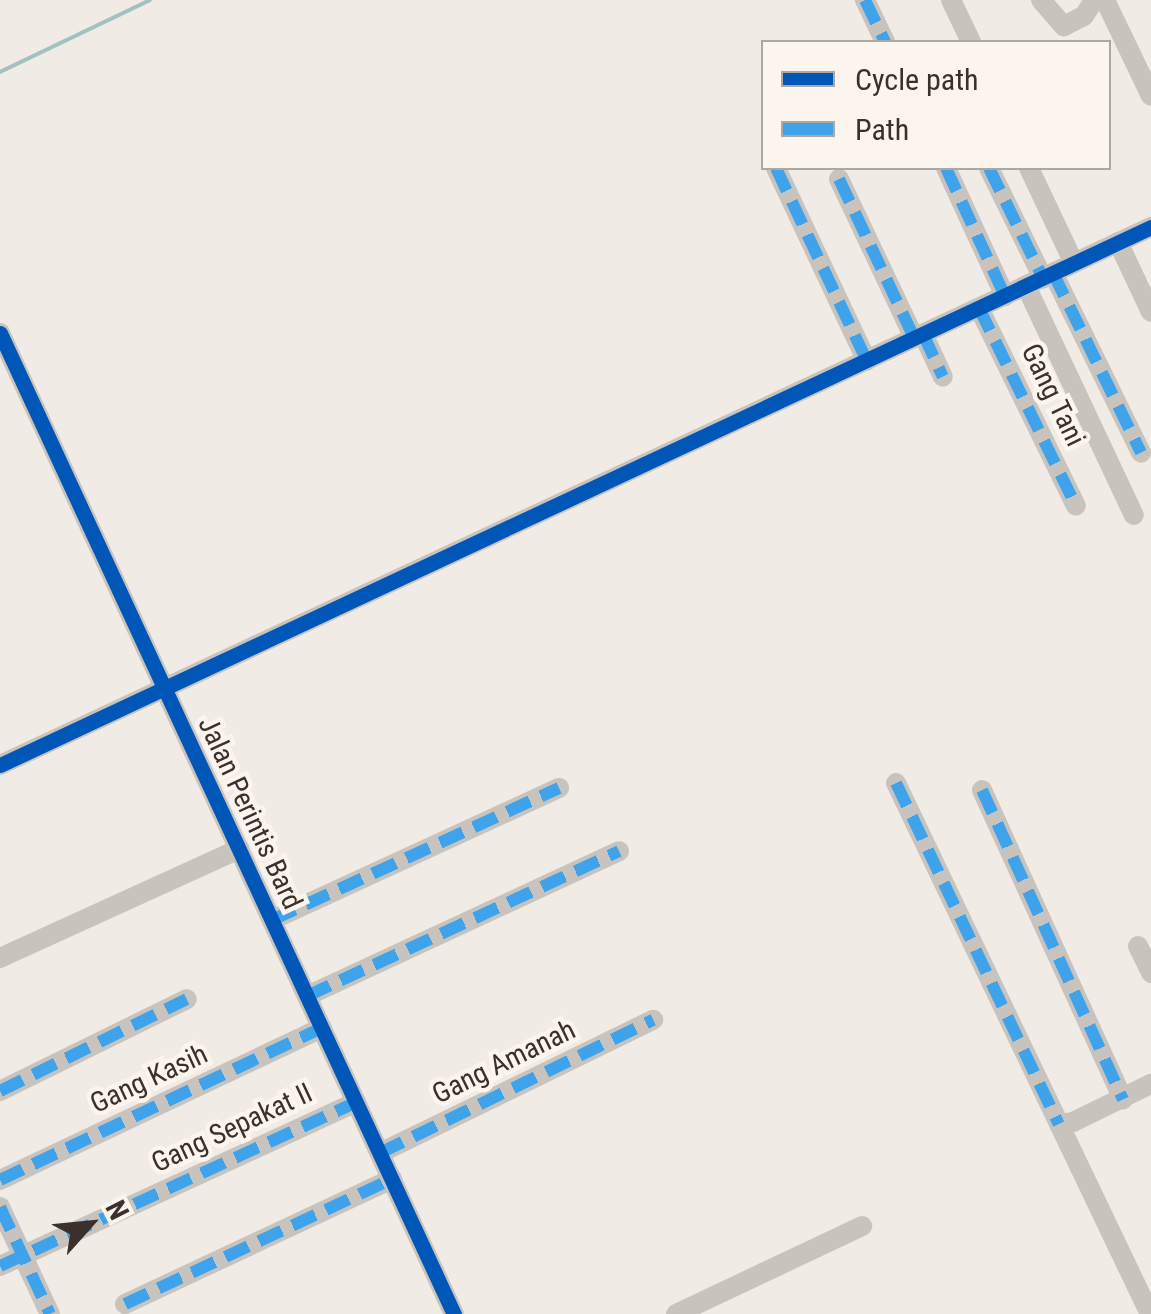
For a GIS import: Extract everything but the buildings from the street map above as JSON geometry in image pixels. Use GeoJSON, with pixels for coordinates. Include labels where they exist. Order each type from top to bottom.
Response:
{"type":"FeatureCollection","features":[{"type":"Feature","properties":{"kind":"street"},"geometry":{"type":"LineString","coordinates":[[864,0],[884,40]]}},
{"type":"Feature","properties":{"kind":"street"},"geometry":{"type":"LineString","coordinates":[[952,0],[970,40]]}},
{"type":"Feature","properties":{"kind":"street"},"geometry":{"type":"LineString","coordinates":[[1042,0],[1064,26],[1084,16],[1094,0]]}},
{"type":"Feature","properties":{"kind":"street"},"geometry":{"type":"LineString","coordinates":[[1105,0],[1151,96]]}},
{"type":"Feature","properties":{"kind":"street"},"geometry":{"type":"LineString","coordinates":[[777,170],[866,361]]}},
{"type":"Feature","properties":{"kind":"street"},"geometry":{"type":"LineString","coordinates":[[947,170],[1005,296]]}},
{"type":"Feature","properties":{"kind":"street"},"geometry":{"type":"LineString","coordinates":[[989,170],[1041,279],[1134,515]]}},
{"type":"Feature","properties":{"kind":"street"},"geometry":{"type":"LineString","coordinates":[[1030,170],[1074,263]]}},
{"type":"Feature","properties":{"kind":"street"},"geometry":{"type":"LineString","coordinates":[[840,179],[942,376]]}},
{"type":"Feature","properties":{"kind":"street"},"geometry":{"type":"LineString","coordinates":[[0,765],[1151,227]]}},
{"type":"Feature","properties":{"kind":"street"},"geometry":{"type":"LineString","coordinates":[[1118,242],[1151,312]]}},
{"type":"Feature","properties":{"kind":"street"},"geometry":{"type":"LineString","coordinates":[[1041,279],[1141,453]]}},
{"type":"Feature","properties":{"kind":"street","name":"Gang Tani"},"geometry":{"type":"LineString","coordinates":[[980,308],[1076,506]]}},
{"type":"Feature","properties":{"kind":"street","name":"Jalan Perintis Bard"},"geometry":{"type":"LineString","coordinates":[[0,333],[454,1314]]}},
{"type":"Feature","properties":{"kind":"street"},"geometry":{"type":"LineString","coordinates":[[896,783],[1150,1314]]}},
{"type":"Feature","properties":{"kind":"street"},"geometry":{"type":"LineString","coordinates":[[272,920],[559,788]]}},
{"type":"Feature","properties":{"kind":"street"},"geometry":{"type":"LineString","coordinates":[[982,790],[1124,1098]]}},
{"type":"Feature","properties":{"kind":"street"},"geometry":{"type":"LineString","coordinates":[[0,958],[239,849]]}},
{"type":"Feature","properties":{"kind":"street"},"geometry":{"type":"LineString","coordinates":[[307,996],[619,851]]}},
{"type":"Feature","properties":{"kind":"street"},"geometry":{"type":"LineString","coordinates":[[1138,946],[1151,972]]}},
{"type":"Feature","properties":{"kind":"street"},"geometry":{"type":"LineString","coordinates":[[0,1091],[187,999]]}},
{"type":"Feature","properties":{"kind":"street","name":"Gang Amanah"},"geometry":{"type":"LineString","coordinates":[[380,1153],[653,1020]]}},
{"type":"Feature","properties":{"kind":"street","name":"Gang Kasih"},"geometry":{"type":"LineString","coordinates":[[0,1180],[322,1028]]}},
{"type":"Feature","properties":{"kind":"street"},"geometry":{"type":"LineString","coordinates":[[1059,1124],[1151,1084]]}},
{"type":"Feature","properties":{"kind":"street","name":"Gang Sepakat II"},"geometry":{"type":"LineString","coordinates":[[0,1266],[356,1102]]}},
{"type":"Feature","properties":{"kind":"street"},"geometry":{"type":"LineString","coordinates":[[125,1304],[392,1179]]}},
{"type":"Feature","properties":{"kind":"street"},"geometry":{"type":"LineString","coordinates":[[0,1206],[50,1314]]}},
{"type":"Feature","properties":{"kind":"street"},"geometry":{"type":"LineString","coordinates":[[676,1314],[862,1226]]}},
{"type":"Feature","properties":{"kind":"waterway"},"geometry":{"type":"LineString","coordinates":[[0,72],[150,0]]}},
{"type":"Feature","properties":{"kind":"marked path"},"geometry":{"type":"LineString","coordinates":[[865,0],[884,40]]}},
{"type":"Feature","properties":{"kind":"marked path"},"geometry":{"type":"LineString","coordinates":[[777,170],[867,361]]}},
{"type":"Feature","properties":{"kind":"marked path"},"geometry":{"type":"LineString","coordinates":[[947,170],[1005,296]]}},
{"type":"Feature","properties":{"kind":"marked path"},"geometry":{"type":"LineString","coordinates":[[990,170],[1043,278]]}},
{"type":"Feature","properties":{"kind":"marked path"},"geometry":{"type":"LineString","coordinates":[[839,179],[914,338]]}},
{"type":"Feature","properties":{"kind":"marked path"},"geometry":{"type":"LineString","coordinates":[[1053,273],[1141,453]]}},
{"type":"Feature","properties":{"kind":"marked path"},"geometry":{"type":"LineString","coordinates":[[979,308],[1076,506]]}},
{"type":"Feature","properties":{"kind":"marked path"},"geometry":{"type":"LineString","coordinates":[[923,334],[943,377]]}},
{"type":"Feature","properties":{"kind":"marked path"},"geometry":{"type":"LineString","coordinates":[[896,783],[1059,1124]]}},
{"type":"Feature","properties":{"kind":"marked path"},"geometry":{"type":"LineString","coordinates":[[272,920],[559,788]]}},
{"type":"Feature","properties":{"kind":"marked path"},"geometry":{"type":"LineString","coordinates":[[982,790],[1123,1099]]}},
{"type":"Feature","properties":{"kind":"marked path"},"geometry":{"type":"LineString","coordinates":[[307,996],[619,851]]}},
{"type":"Feature","properties":{"kind":"marked path"},"geometry":{"type":"LineString","coordinates":[[0,1091],[187,999]]}},
{"type":"Feature","properties":{"kind":"marked path"},"geometry":{"type":"LineString","coordinates":[[380,1153],[653,1020]]}},
{"type":"Feature","properties":{"kind":"marked path"},"geometry":{"type":"LineString","coordinates":[[0,1180],[322,1028]]}},
{"type":"Feature","properties":{"kind":"marked path"},"geometry":{"type":"LineString","coordinates":[[0,1266],[356,1102]]}},
{"type":"Feature","properties":{"kind":"marked path"},"geometry":{"type":"LineString","coordinates":[[125,1304],[392,1179]]}},
{"type":"Feature","properties":{"kind":"marked path"},"geometry":{"type":"LineString","coordinates":[[0,1207],[50,1314]]}},
{"type":"Feature","properties":{"kind":"cycle path"},"geometry":{"type":"LineString","coordinates":[[0,765],[1151,227]]}},
{"type":"Feature","properties":{"kind":"cycle path"},"geometry":{"type":"LineString","coordinates":[[0,333],[454,1314]]}}]}
